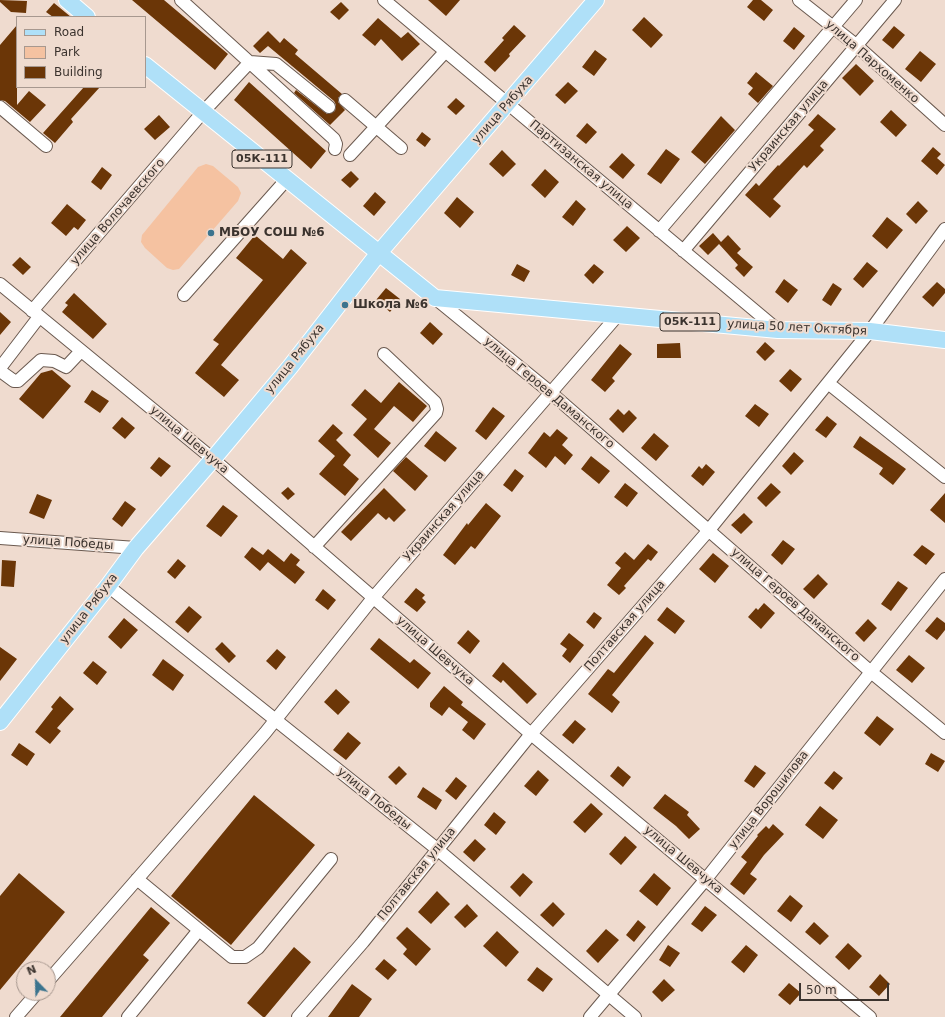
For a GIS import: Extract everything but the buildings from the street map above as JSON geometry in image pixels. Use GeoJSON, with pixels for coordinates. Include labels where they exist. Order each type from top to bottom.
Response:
{"type":"FeatureCollection","features":[{"type":"Feature","properties":{"kind":"main road"},"geometry":{"type":"LineString","coordinates":[[67,0],[86,16]]}},
{"type":"Feature","properties":{"kind":"main road","name":"улица Рябуха"},"geometry":{"type":"LineString","coordinates":[[0,722],[108,586],[136,548],[214,459],[290,367],[378,254],[596,0]]}},
{"type":"Feature","properties":{"kind":"main road","name":"улица Героев Даманского"},"geometry":{"type":"LineString","coordinates":[[146,66],[378,254],[435,298]]}},
{"type":"Feature","properties":{"kind":"main road","name":"улица 50 лет Октября"},"geometry":{"type":"LineString","coordinates":[[435,298],[778,330],[870,331],[945,340]]}},
{"type":"Feature","properties":{"kind":"street"},"geometry":{"type":"LineString","coordinates":[[181,0],[334,139],[336,149]]}},
{"type":"Feature","properties":{"kind":"street","name":"Партизанская улица"},"geometry":{"type":"LineString","coordinates":[[384,0],[778,330]]}},
{"type":"Feature","properties":{"kind":"street","name":"улица Пархоменко"},"geometry":{"type":"LineString","coordinates":[[799,0],[856,45],[945,125]]}},
{"type":"Feature","properties":{"kind":"street"},"geometry":{"type":"LineString","coordinates":[[659,231],[856,0]]}},
{"type":"Feature","properties":{"kind":"street","name":"Украинская улица"},"geometry":{"type":"LineString","coordinates":[[683,251],[895,0]]}},
{"type":"Feature","properties":{"kind":"street"},"geometry":{"type":"LineString","coordinates":[[350,155],[445,52]]}},
{"type":"Feature","properties":{"kind":"street"},"geometry":{"type":"LineString","coordinates":[[250,62],[276,64],[329,107]]}},
{"type":"Feature","properties":{"kind":"street","name":"улица Волочаевского"},"geometry":{"type":"LineString","coordinates":[[0,368],[36,314],[203,112],[250,62]]}},
{"type":"Feature","properties":{"kind":"street"},"geometry":{"type":"LineString","coordinates":[[345,100],[401,148]]}},
{"type":"Feature","properties":{"kind":"street"},"geometry":{"type":"LineString","coordinates":[[0,107],[46,146]]}},
{"type":"Feature","properties":{"kind":"street"},"geometry":{"type":"LineString","coordinates":[[184,295],[287,179]]}},
{"type":"Feature","properties":{"kind":"street","name":"Полтавская улица"},"geometry":{"type":"LineString","coordinates":[[298,1017],[363,942],[436,849],[531,734],[709,530],[870,331],[945,229]]}},
{"type":"Feature","properties":{"kind":"street","name":"улица Шевчука"},"geometry":{"type":"LineString","coordinates":[[0,284],[214,459],[531,734],[870,1017]]}},
{"type":"Feature","properties":{"kind":"street","name":"улица Героев Даманского"},"geometry":{"type":"LineString","coordinates":[[435,298],[550,392],[871,672],[945,732]]}},
{"type":"Feature","properties":{"kind":"street","name":"Украинская улица"},"geometry":{"type":"LineString","coordinates":[[56,972],[275,720],[373,598],[618,315]]}},
{"type":"Feature","properties":{"kind":"street"},"geometry":{"type":"LineString","coordinates":[[0,371],[14,381],[18,380],[41,360],[54,360],[66,367],[81,351]]}},
{"type":"Feature","properties":{"kind":"street"},"geometry":{"type":"LineString","coordinates":[[314,547],[436,414],[437,409],[435,402],[384,354]]}},
{"type":"Feature","properties":{"kind":"street"},"geometry":{"type":"LineString","coordinates":[[828,383],[945,477]]}},
{"type":"Feature","properties":{"kind":"street","name":"улица Победы"},"geometry":{"type":"LineString","coordinates":[[0,538],[136,548]]}},
{"type":"Feature","properties":{"kind":"street","name":"улица Ворошилова"},"geometry":{"type":"LineString","coordinates":[[590,1017],[610,996],[706,879],[945,579]]}},
{"type":"Feature","properties":{"kind":"street","name":"улица Победы"},"geometry":{"type":"LineString","coordinates":[[108,586],[436,849],[635,1017]]}},
{"type":"Feature","properties":{"kind":"street"},"geometry":{"type":"LineString","coordinates":[[137,879],[232,957],[245,957],[258,948],[331,859]]}},
{"type":"Feature","properties":{"kind":"street"},"geometry":{"type":"LineString","coordinates":[[128,1017],[199,930]]}},
{"type":"Feature","properties":{"kind":"street"},"geometry":{"type":"LineString","coordinates":[[16,1017],[30,1001]]}},
{"type":"Feature","properties":{"kind":"green space"},"geometry":{"type":"Polygon","coordinates":[[[206,164],[213,166],[238,187],[241,193],[238,201],[179,269],[173,270],[167,268],[145,248],[141,242],[142,235],[198,167],[206,164]]]}},
{"type":"Feature","properties":{"kind":"place","name":"МБОУ СОШ №6"},"geometry":{"type":"Point","coordinates":[211,233]}},
{"type":"Feature","properties":{"kind":"place","name":"Школа №6"},"geometry":{"type":"Point","coordinates":[345,305]}}]}
